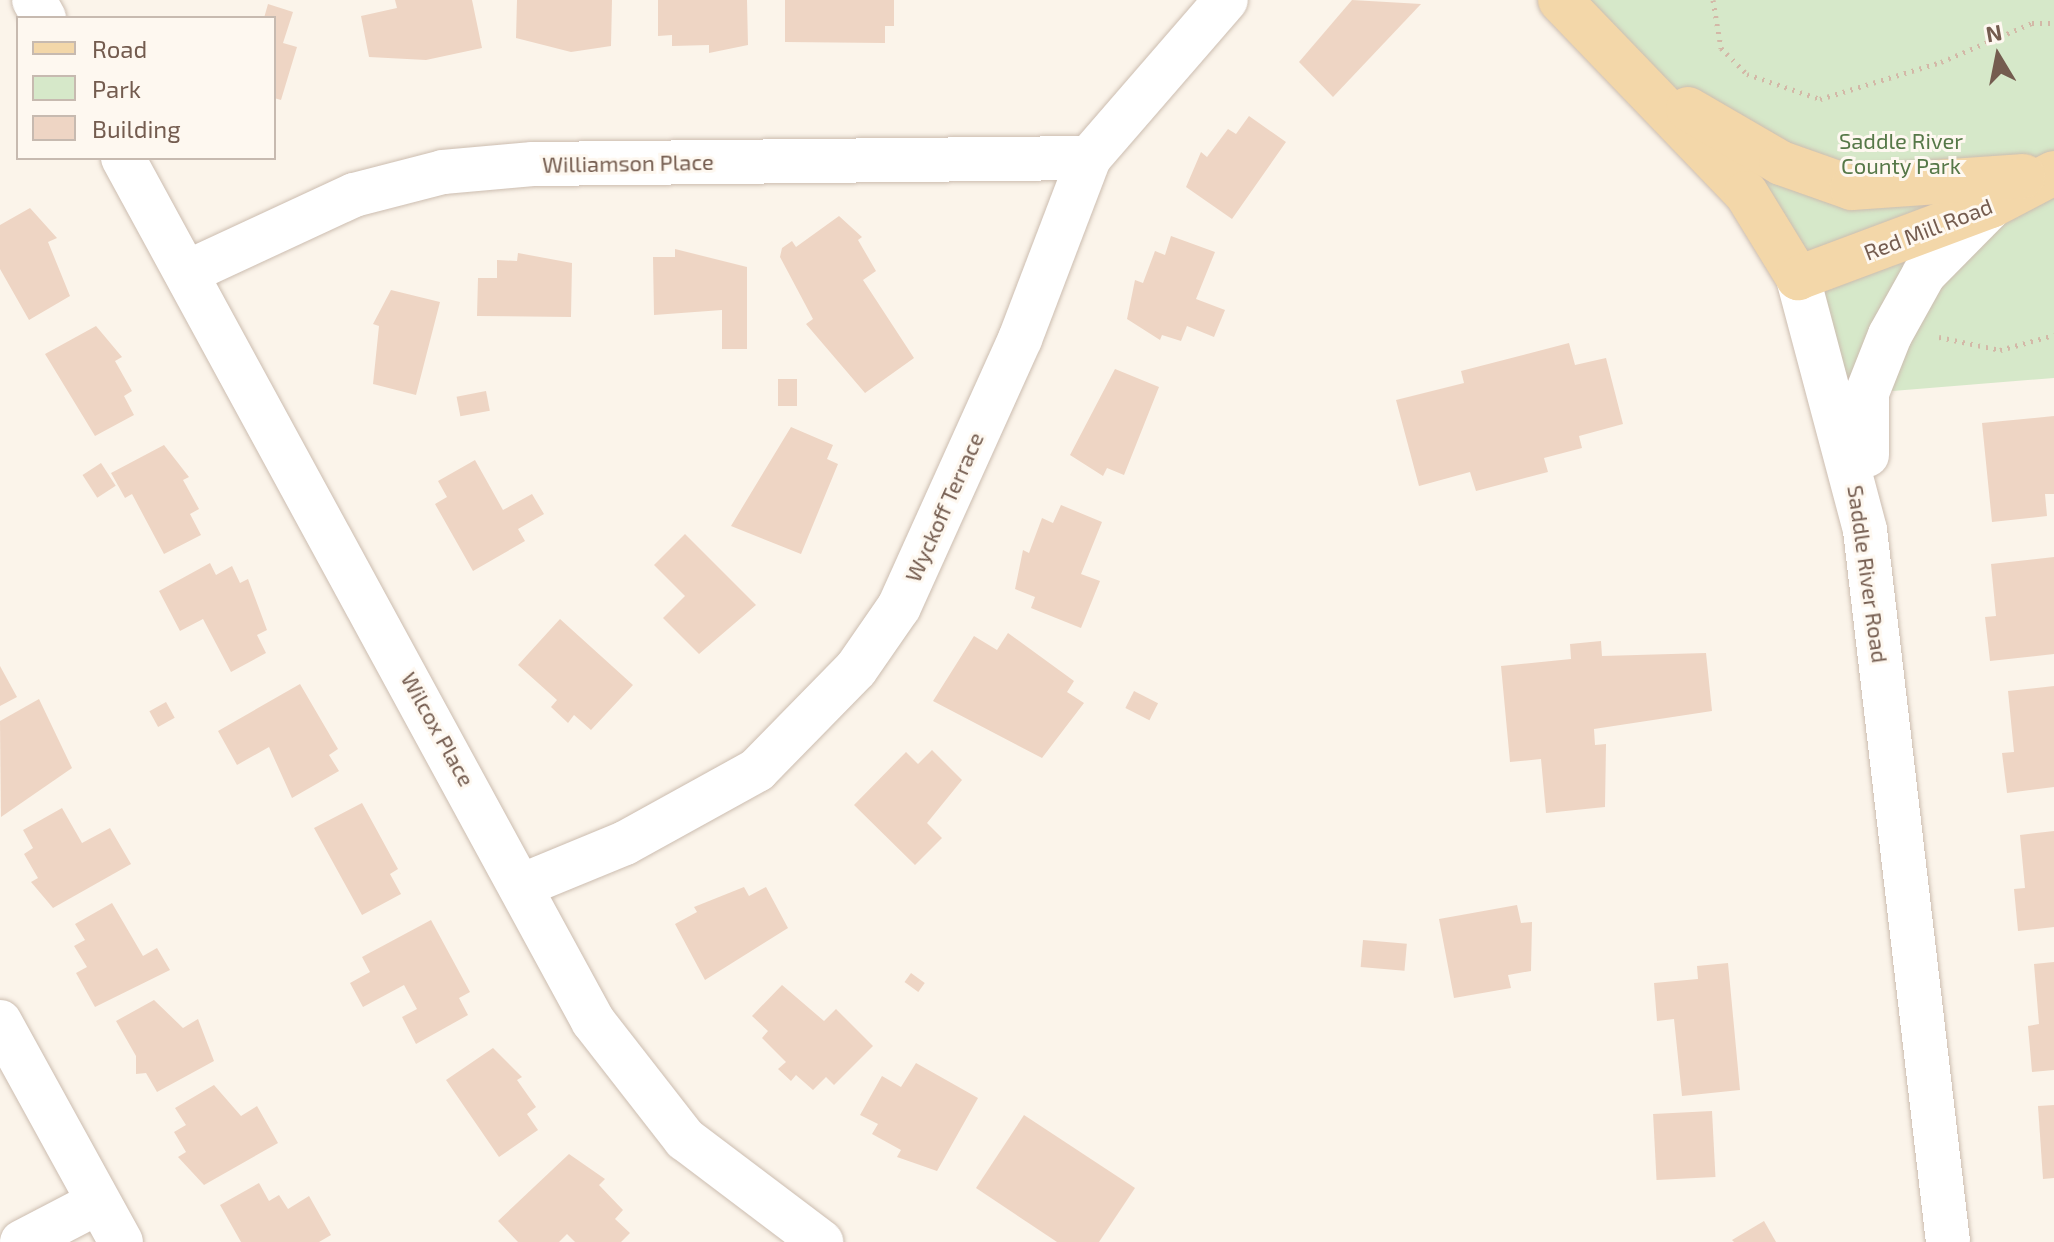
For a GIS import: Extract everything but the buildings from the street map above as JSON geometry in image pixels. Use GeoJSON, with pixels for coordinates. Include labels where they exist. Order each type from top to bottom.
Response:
{"type":"FeatureCollection","features":[{"type":"Feature","properties":{"kind":"main road","name":"Saddle River Road"},"geometry":{"type":"LineString","coordinates":[[1560,0],[1646,84],[1746,193],[1798,278]]}},
{"type":"Feature","properties":{"kind":"main road"},"geometry":{"type":"LineString","coordinates":[[1646,84],[1781,163],[1852,188],[1931,187],[2054,172]]}},
{"type":"Feature","properties":{"kind":"main road","name":"Red Mill Road"},"geometry":{"type":"LineString","coordinates":[[1798,278],[1991,206],[2054,172]]}},
{"type":"Feature","properties":{"kind":"street","name":"Wyckoff Terrace"},"geometry":{"type":"LineString","coordinates":[[523,885],[625,843],[757,770],[856,669],[899,607],[1020,339],[1089,158],[1226,0]]}},
{"type":"Feature","properties":{"kind":"street","name":"Williamson Place"},"geometry":{"type":"LineString","coordinates":[[188,272],[354,195],[443,172],[533,164],[1089,158]]}},
{"type":"Feature","properties":{"kind":"street","name":"Wilcox Place"},"geometry":{"type":"LineString","coordinates":[[124,160],[523,885],[593,1021],[633,1078],[685,1139],[821,1242]]}},
{"type":"Feature","properties":{"kind":"street"},"geometry":{"type":"LineString","coordinates":[[1865,530],[1867,393],[1890,335],[1924,274],[1991,206]]}},
{"type":"Feature","properties":{"kind":"street","name":"Saddle River Road"},"geometry":{"type":"LineString","coordinates":[[1798,278],[1839,408],[1865,530],[1948,1242]]}},
{"type":"Feature","properties":{"kind":"street"},"geometry":{"type":"LineString","coordinates":[[0,1022],[121,1242]]}},
{"type":"Feature","properties":{"kind":"street"},"geometry":{"type":"LineString","coordinates":[[22,1242],[97,1203]]}},
{"type":"Feature","properties":{"kind":"path"},"geometry":{"type":"LineString","coordinates":[[1713,0],[1721,48],[1747,74],[1820,99],[1941,62],[2032,23],[2054,23]]}},
{"type":"Feature","properties":{"kind":"path"},"geometry":{"type":"LineString","coordinates":[[1890,335],[2000,350],[2054,335]]}},
{"type":"Feature","properties":{"kind":"green space","name":"Saddle River County Park"},"geometry":{"type":"Polygon","coordinates":[[[1573,0],[2054,0],[2054,378],[1868,393],[1865,530],[1798,278],[1573,0]]]}}]}
